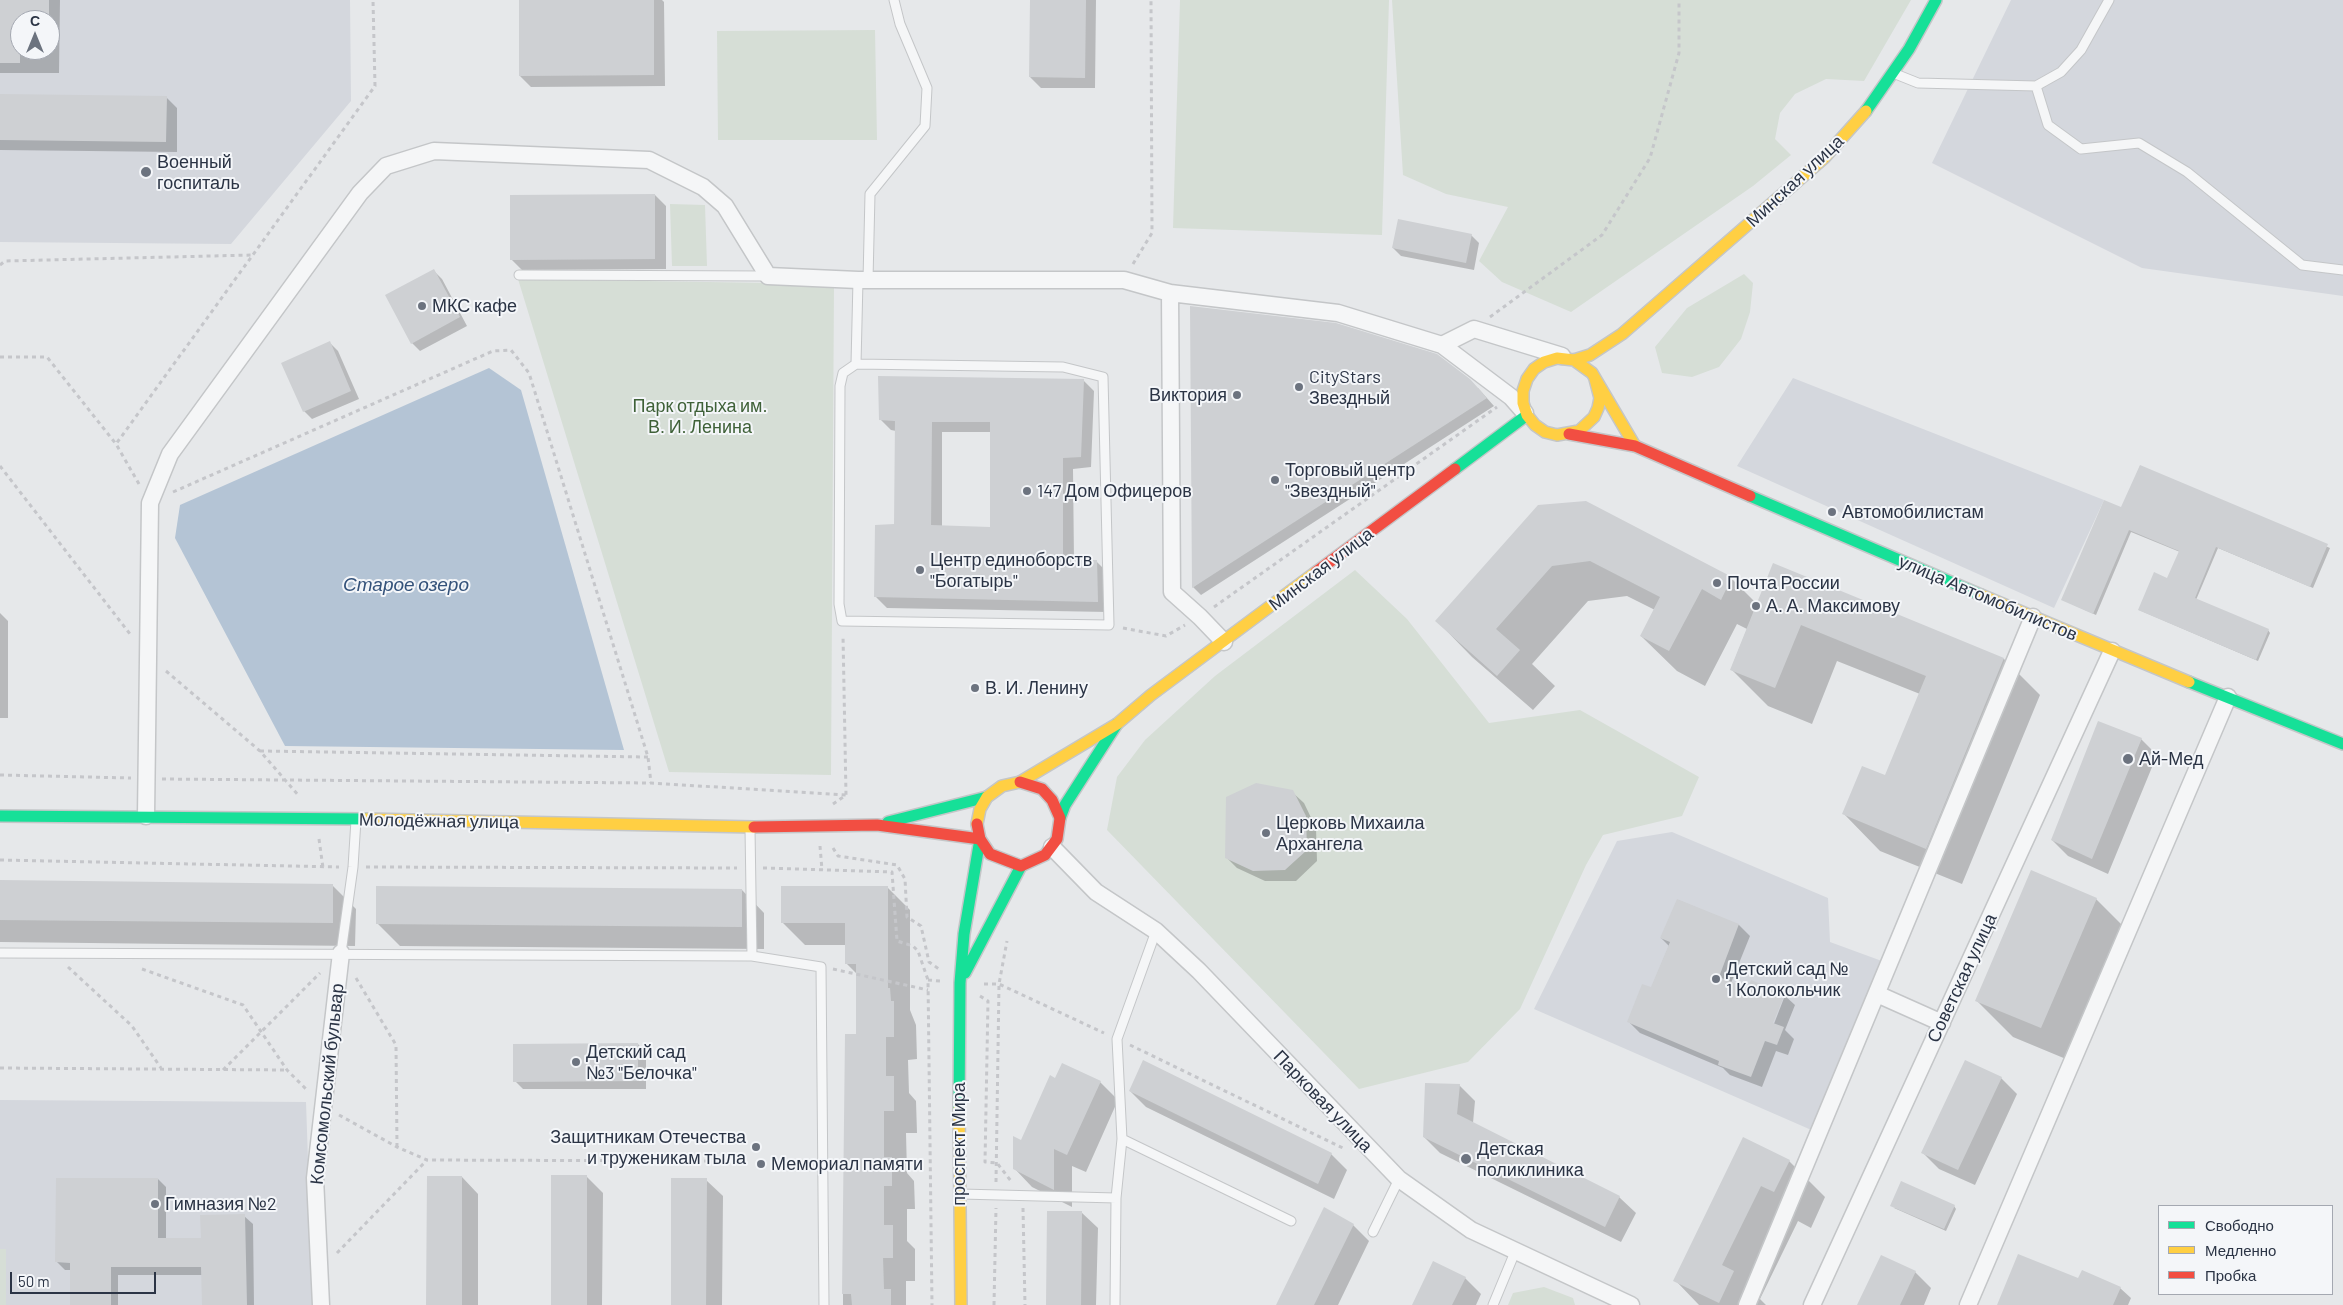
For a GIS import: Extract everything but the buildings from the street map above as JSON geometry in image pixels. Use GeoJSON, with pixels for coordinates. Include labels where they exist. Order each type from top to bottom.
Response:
{"type":"FeatureCollection","features":[{"type":"Feature","properties":{"kind":"street","name":"Минская улица"},"geometry":{"type":"LineString","coordinates":[[1622,334],[1807,175],[1860,120],[1893,73],[1936,0]]}},
{"type":"Feature","properties":{"kind":"street"},"geometry":{"type":"LineString","coordinates":[[146,816],[146,654],[150,503],[170,454],[360,193],[386,166],[434,151],[650,160],[703,187],[725,206],[768,276],[863,280],[1124,280],[1170,293],[1338,313],[1442,345],[1511,397],[1535,425],[1545,432],[1557,435],[1579,431],[1594,418],[1600,398],[1594,376],[1622,334]]}},
{"type":"Feature","properties":{"kind":"street"},"geometry":{"type":"LineString","coordinates":[[1170,293],[1172,592],[1224,642]]}},
{"type":"Feature","properties":{"kind":"street"},"geometry":{"type":"LineString","coordinates":[[1442,345],[1474,329],[1571,359],[1594,376],[1635,446]]}},
{"type":"Feature","properties":{"kind":"street"},"geometry":{"type":"LineString","coordinates":[[1527,415],[1523,397],[1527,379],[1534,369],[1544,362],[1556,358],[1571,359],[1590,355],[1622,334]]}},
{"type":"Feature","properties":{"kind":"street","name":"Минская улица"},"geometry":{"type":"LineString","coordinates":[[1020,782],[1067,752],[1117,724],[1152,695],[1527,415]]}},
{"type":"Feature","properties":{"kind":"street","name":"улица Автомобилистов"},"geometry":{"type":"LineString","coordinates":[[1569,434],[1635,446],[2112,651],[2343,744]]}},
{"type":"Feature","properties":{"kind":"street"},"geometry":{"type":"LineString","coordinates":[[1747,1305],[2033,617]]}},
{"type":"Feature","properties":{"kind":"street","name":"Советская улица"},"geometry":{"type":"LineString","coordinates":[[1812,1305],[2112,651]]}},
{"type":"Feature","properties":{"kind":"street"},"geometry":{"type":"LineString","coordinates":[[1968,1305],[2228,697]]}},
{"type":"Feature","properties":{"kind":"street","name":"Минская улица"},"geometry":{"type":"LineString","coordinates":[[1060,818],[1065,805],[1117,724]]}},
{"type":"Feature","properties":{"kind":"street"},"geometry":{"type":"LineString","coordinates":[[1020,782],[1042,790],[1052,800],[1060,818],[1057,839],[1052,847],[1045,855],[1021,866],[990,854],[980,838],[978,816],[987,797],[1002,786],[1020,782]]}},
{"type":"Feature","properties":{"kind":"street","name":"Молодёжная улица"},"geometry":{"type":"LineString","coordinates":[[877,825],[987,797]]}},
{"type":"Feature","properties":{"kind":"street","name":"Молодёжная улица"},"geometry":{"type":"LineString","coordinates":[[0,816],[146,816],[750,827],[877,825],[980,838]]}},
{"type":"Feature","properties":{"kind":"street","name":"проспект Мира"},"geometry":{"type":"LineString","coordinates":[[961,1305],[959,1194],[960,983],[964,934],[980,838]]}},
{"type":"Feature","properties":{"kind":"street","name":"Парковая улица"},"geometry":{"type":"LineString","coordinates":[[1052,847],[1096,892],[1156,931],[1199,971],[1364,1145],[1399,1179],[1471,1230],[1622,1303]]}},
{"type":"Feature","properties":{"kind":"street","name":"проспект Мира"},"geometry":{"type":"LineString","coordinates":[[960,983],[1021,866]]}},
{"type":"Feature","properties":{"kind":"street","name":"Комсомольский бульвар"},"geometry":{"type":"LineString","coordinates":[[321,1305],[315,1178],[341,953]]}},
{"type":"Feature","properties":{"kind":"street"},"geometry":{"type":"LineString","coordinates":[[1877,994],[1942,1023]]}},
{"type":"Feature","properties":{"kind":"lane"},"geometry":{"type":"LineString","coordinates":[[856,364],[870,194],[925,126],[926,88],[900,24],[894,0]]}},
{"type":"Feature","properties":{"kind":"lane"},"geometry":{"type":"LineString","coordinates":[[1893,73],[1918,83],[2036,86],[2061,72],[2081,50],[2109,0]]}},
{"type":"Feature","properties":{"kind":"lane"},"geometry":{"type":"LineString","coordinates":[[2036,86],[2048,125],[2081,149],[2139,143],[2187,172],[2302,265],[2343,270]]}},
{"type":"Feature","properties":{"kind":"lane"},"geometry":{"type":"LineString","coordinates":[[519,275],[768,276]]}},
{"type":"Feature","properties":{"kind":"lane"},"geometry":{"type":"LineString","coordinates":[[856,364],[1063,367],[1103,376],[1109,625],[842,621],[839,604],[840,386],[843,373],[856,364]]}},
{"type":"Feature","properties":{"kind":"lane"},"geometry":{"type":"LineString","coordinates":[[341,953],[353,867],[356,820]]}},
{"type":"Feature","properties":{"kind":"lane"},"geometry":{"type":"LineString","coordinates":[[750,827],[752,956]]}},
{"type":"Feature","properties":{"kind":"lane"},"geometry":{"type":"LineString","coordinates":[[1115,1305],[1116,1198],[1122,1139],[1118,1039],[1156,931]]}},
{"type":"Feature","properties":{"kind":"lane"},"geometry":{"type":"LineString","coordinates":[[0,953],[752,956],[821,967],[824,1305]]}},
{"type":"Feature","properties":{"kind":"lane"},"geometry":{"type":"LineString","coordinates":[[1122,1139],[1291,1221]]}},
{"type":"Feature","properties":{"kind":"lane"},"geometry":{"type":"LineString","coordinates":[[1373,1232],[1399,1179]]}},
{"type":"Feature","properties":{"kind":"lane"},"geometry":{"type":"LineString","coordinates":[[959,1194],[1116,1198]]}},
{"type":"Feature","properties":{"kind":"lane"},"geometry":{"type":"LineString","coordinates":[[1493,1305],[1515,1252]]}},
{"type":"Feature","properties":{"kind":"path"},"geometry":{"type":"LineString","coordinates":[[116,444],[375,86],[373,0]]}},
{"type":"Feature","properties":{"kind":"path"},"geometry":{"type":"LineString","coordinates":[[1124,280],[1152,233],[1151,0]]}},
{"type":"Feature","properties":{"kind":"path"},"geometry":{"type":"LineString","coordinates":[[1474,329],[1602,234],[1650,158],[1679,53],[1679,0]]}},
{"type":"Feature","properties":{"kind":"path"},"geometry":{"type":"LineString","coordinates":[[0,265],[5,262],[252,255]]}},
{"type":"Feature","properties":{"kind":"path"},"geometry":{"type":"LineString","coordinates":[[0,356],[47,357],[116,444],[150,503],[493,351],[511,350],[529,373],[648,757],[651,783]]}},
{"type":"Feature","properties":{"kind":"path"},"geometry":{"type":"LineString","coordinates":[[1109,625],[1166,636],[1200,617],[1511,397]]}},
{"type":"Feature","properties":{"kind":"path"},"geometry":{"type":"LineString","coordinates":[[0,466],[146,654],[260,751],[285,779]]}},
{"type":"Feature","properties":{"kind":"path"},"geometry":{"type":"LineString","coordinates":[[842,621],[846,795]]}},
{"type":"Feature","properties":{"kind":"path"},"geometry":{"type":"LineString","coordinates":[[260,751],[648,757]]}},
{"type":"Feature","properties":{"kind":"path"},"geometry":{"type":"LineString","coordinates":[[0,775],[651,783],[846,795]]}},
{"type":"Feature","properties":{"kind":"path"},"geometry":{"type":"LineString","coordinates":[[846,795],[833,804],[819,825],[838,856],[896,865],[905,879],[907,917],[921,926],[929,962],[988,1001],[985,1162],[997,1163],[1023,1196],[1025,1305]]}},
{"type":"Feature","properties":{"kind":"path"},"geometry":{"type":"LineString","coordinates":[[0,860],[353,867],[752,868],[892,872],[898,941],[913,946],[918,951],[928,980],[932,1305]]}},
{"type":"Feature","properties":{"kind":"path"},"geometry":{"type":"LineString","coordinates":[[994,1305],[999,984],[1008,935]]}},
{"type":"Feature","properties":{"kind":"path"},"geometry":{"type":"LineString","coordinates":[[223,1070],[341,953],[396,1045],[397,1147]]}},
{"type":"Feature","properties":{"kind":"path"},"geometry":{"type":"LineString","coordinates":[[74,963],[64,963],[132,1026],[161,1069]]}},
{"type":"Feature","properties":{"kind":"path"},"geometry":{"type":"LineString","coordinates":[[137,967],[243,1005],[287,1070],[324,1106],[397,1147],[426,1160],[720,1160]]}},
{"type":"Feature","properties":{"kind":"path"},"geometry":{"type":"LineString","coordinates":[[821,967],[928,990]]}},
{"type":"Feature","properties":{"kind":"path"},"geometry":{"type":"LineString","coordinates":[[928,980],[999,984],[1118,1039],[1352,1153],[1364,1145]]}},
{"type":"Feature","properties":{"kind":"path"},"geometry":{"type":"LineString","coordinates":[[0,1068],[287,1070]]}},
{"type":"Feature","properties":{"kind":"path"},"geometry":{"type":"LineString","coordinates":[[320,1271],[426,1160]]}},
{"type":"Feature","properties":{"kind":"shaded area","name":"Военный госпиталь"},"geometry":{"type":"Polygon","coordinates":[[[0,0],[350,0],[351,101],[231,244],[0,242],[0,0]]]}},
{"type":"Feature","properties":{"kind":"shaded area"},"geometry":{"type":"Polygon","coordinates":[[[2011,0],[2343,0],[2343,296],[2142,268],[1932,163],[2011,0]]]}},
{"type":"Feature","properties":{"kind":"shaded area"},"geometry":{"type":"Polygon","coordinates":[[[1793,378],[2104,500],[2054,608],[1737,466],[1793,378]]]}},
{"type":"Feature","properties":{"kind":"shaded area","name":"Детский сад № 1 Колокольчик"},"geometry":{"type":"Polygon","coordinates":[[[1672,832],[1828,898],[1830,942],[1890,964],[1816,1132],[1534,1009],[1617,841],[1672,832]]]}},
{"type":"Feature","properties":{"kind":"shaded area","name":"Гимназия №2"},"geometry":{"type":"Polygon","coordinates":[[[0,1100],[306,1102],[313,1305],[0,1305],[0,1100]]]}},
{"type":"Feature","properties":{"kind":"green space"},"geometry":{"type":"Polygon","coordinates":[[[1180,0],[1389,0],[1382,235],[1173,228],[1180,0]]]}},
{"type":"Feature","properties":{"kind":"green space"},"geometry":{"type":"Polygon","coordinates":[[[1392,0],[1911,0],[1864,81],[1826,79],[1795,94],[1780,113],[1775,139],[1791,155],[1753,186],[1571,312],[1502,282],[1479,261],[1508,207],[1446,194],[1403,175],[1392,0]]]}},
{"type":"Feature","properties":{"kind":"green space"},"geometry":{"type":"Polygon","coordinates":[[[875,30],[877,140],[718,140],[717,31],[875,30]]]}},
{"type":"Feature","properties":{"kind":"green space"},"geometry":{"type":"Polygon","coordinates":[[[670,204],[705,205],[707,266],[672,266],[670,204]]]}},
{"type":"Feature","properties":{"kind":"green space"},"geometry":{"type":"Polygon","coordinates":[[[1744,274],[1753,283],[1750,312],[1741,339],[1719,367],[1692,377],[1662,373],[1655,347],[1687,308],[1744,274]]]}},
{"type":"Feature","properties":{"kind":"green space","name":"Парк отдыха им. В. И. Ленина"},"geometry":{"type":"Polygon","coordinates":[[[518,279],[834,284],[831,775],[669,772],[518,279]]]}},
{"type":"Feature","properties":{"kind":"green space"},"geometry":{"type":"Polygon","coordinates":[[[1355,570],[1407,619],[1489,723],[1580,710],[1699,777],[1682,816],[1603,835],[1586,865],[1520,1009],[1468,1062],[1359,1089],[1107,830],[1117,777],[1145,740],[1215,676],[1355,570]]]}},
{"type":"Feature","properties":{"kind":"green space"},"geometry":{"type":"Polygon","coordinates":[[[0,1249],[6,1249],[6,1305],[0,1305],[0,1249]]]}},
{"type":"Feature","properties":{"kind":"green space"},"geometry":{"type":"Polygon","coordinates":[[[1544,1287],[1573,1298],[1575,1305],[1508,1305],[1513,1293],[1544,1287]]]}},
{"type":"Feature","properties":{"kind":"water","name":"Старое озеро"},"geometry":{"type":"Polygon","coordinates":[[[489,368],[521,390],[624,750],[285,746],[175,538],[180,505],[489,368]]]}},
{"type":"Feature","properties":{"kind":"traffic: fast"},"geometry":{"type":"LineString","coordinates":[[1866,111],[1909,49],[1936,0]]}},
{"type":"Feature","properties":{"kind":"traffic: fast"},"geometry":{"type":"LineString","coordinates":[[1455,469],[1527,415]]}},
{"type":"Feature","properties":{"kind":"traffic: fast"},"geometry":{"type":"LineString","coordinates":[[1750,496],[1981,595]]}},
{"type":"Feature","properties":{"kind":"traffic: fast"},"geometry":{"type":"LineString","coordinates":[[2189,682],[2343,744]]}},
{"type":"Feature","properties":{"kind":"traffic: fast"},"geometry":{"type":"LineString","coordinates":[[1060,818],[1065,805],[1117,724]]}},
{"type":"Feature","properties":{"kind":"traffic: fast"},"geometry":{"type":"LineString","coordinates":[[888,822],[987,797]]}},
{"type":"Feature","properties":{"kind":"traffic: fast"},"geometry":{"type":"LineString","coordinates":[[0,816],[365,819]]}},
{"type":"Feature","properties":{"kind":"traffic: fast"},"geometry":{"type":"LineString","coordinates":[[959,1109],[960,983],[964,934],[980,839]]}},
{"type":"Feature","properties":{"kind":"traffic: fast"},"geometry":{"type":"LineString","coordinates":[[965,973],[1021,866]]}},
{"type":"Feature","properties":{"kind":"traffic: slow"},"geometry":{"type":"LineString","coordinates":[[1574,360],[1590,355],[1622,334],[1824,158],[1866,111]]}},
{"type":"Feature","properties":{"kind":"traffic: slow"},"geometry":{"type":"LineString","coordinates":[[1595,379],[1600,398],[1598,408],[1594,417],[1579,431],[1557,435],[1545,432],[1535,425],[1527,415],[1523,403],[1523,391],[1527,379],[1534,369],[1544,362],[1557,358],[1574,360],[1592,373],[1635,446]]}},
{"type":"Feature","properties":{"kind":"traffic: slow"},"geometry":{"type":"LineString","coordinates":[[1020,782],[1117,724],[1151,695],[1316,572]]}},
{"type":"Feature","properties":{"kind":"traffic: slow"},"geometry":{"type":"LineString","coordinates":[[1981,595],[2189,682]]}},
{"type":"Feature","properties":{"kind":"traffic: slow"},"geometry":{"type":"LineString","coordinates":[[977,824],[980,809],[987,797],[1002,786],[1020,782]]}},
{"type":"Feature","properties":{"kind":"traffic: slow"},"geometry":{"type":"LineString","coordinates":[[365,819],[754,827]]}},
{"type":"Feature","properties":{"kind":"traffic: slow"},"geometry":{"type":"LineString","coordinates":[[959,1109],[961,1305]]}},
{"type":"Feature","properties":{"kind":"traffic: jam"},"geometry":{"type":"LineString","coordinates":[[1569,434],[1635,446],[1750,496]]}},
{"type":"Feature","properties":{"kind":"traffic: jam"},"geometry":{"type":"LineString","coordinates":[[1316,572],[1455,469]]}},
{"type":"Feature","properties":{"kind":"traffic: jam"},"geometry":{"type":"LineString","coordinates":[[977,824],[980,839],[990,854],[1021,866],[1045,855],[1057,839],[1060,818],[1052,800],[1042,789],[1020,782]]}},
{"type":"Feature","properties":{"kind":"traffic: jam"},"geometry":{"type":"LineString","coordinates":[[754,827],[877,825],[980,839]]}},
{"type":"Feature","properties":{"kind":"place","name":"Военный госпиталь"},"geometry":{"type":"Point","coordinates":[146,172]}},
{"type":"Feature","properties":{"kind":"place","name":"МКС кафе"},"geometry":{"type":"Point","coordinates":[422,306]}},
{"type":"Feature","properties":{"kind":"place","name":"CityStars Звездный"},"geometry":{"type":"Point","coordinates":[1299,387]}},
{"type":"Feature","properties":{"kind":"place","name":"Виктория"},"geometry":{"type":"Point","coordinates":[1237,395]}},
{"type":"Feature","properties":{"kind":"place","name":"Торговый центр \"Звездный\""},"geometry":{"type":"Point","coordinates":[1275,480]}},
{"type":"Feature","properties":{"kind":"place","name":"147 Дом Офицеров"},"geometry":{"type":"Point","coordinates":[1027,491]}},
{"type":"Feature","properties":{"kind":"place","name":"Автомобилистам"},"geometry":{"type":"Point","coordinates":[1832,512]}},
{"type":"Feature","properties":{"kind":"place","name":"Центр единоборств \"Богатырь\""},"geometry":{"type":"Point","coordinates":[920,570]}},
{"type":"Feature","properties":{"kind":"place","name":"Почта России"},"geometry":{"type":"Point","coordinates":[1717,583]}},
{"type":"Feature","properties":{"kind":"place","name":"А. А. Максимову"},"geometry":{"type":"Point","coordinates":[1756,606]}},
{"type":"Feature","properties":{"kind":"place","name":"В. И. Ленину"},"geometry":{"type":"Point","coordinates":[975,688]}},
{"type":"Feature","properties":{"kind":"place","name":"Ай-Мед"},"geometry":{"type":"Point","coordinates":[2128,759]}},
{"type":"Feature","properties":{"kind":"place","name":"Церковь Михаила Архангела"},"geometry":{"type":"Point","coordinates":[1266,833]}},
{"type":"Feature","properties":{"kind":"place","name":"Детский сад № 1 Колокольчик"},"geometry":{"type":"Point","coordinates":[1716,979]}},
{"type":"Feature","properties":{"kind":"place","name":"Детский сад №3 \"Белочка\""},"geometry":{"type":"Point","coordinates":[576,1062]}},
{"type":"Feature","properties":{"kind":"place","name":"Защитникам Отечества и труженикам тыла"},"geometry":{"type":"Point","coordinates":[756,1147]}},
{"type":"Feature","properties":{"kind":"place","name":"Детская поликлиника"},"geometry":{"type":"Point","coordinates":[1466,1159]}},
{"type":"Feature","properties":{"kind":"place","name":"Мемориал памяти"},"geometry":{"type":"Point","coordinates":[761,1164]}},
{"type":"Feature","properties":{"kind":"place","name":"Гимназия №2"},"geometry":{"type":"Point","coordinates":[155,1204]}}]}
